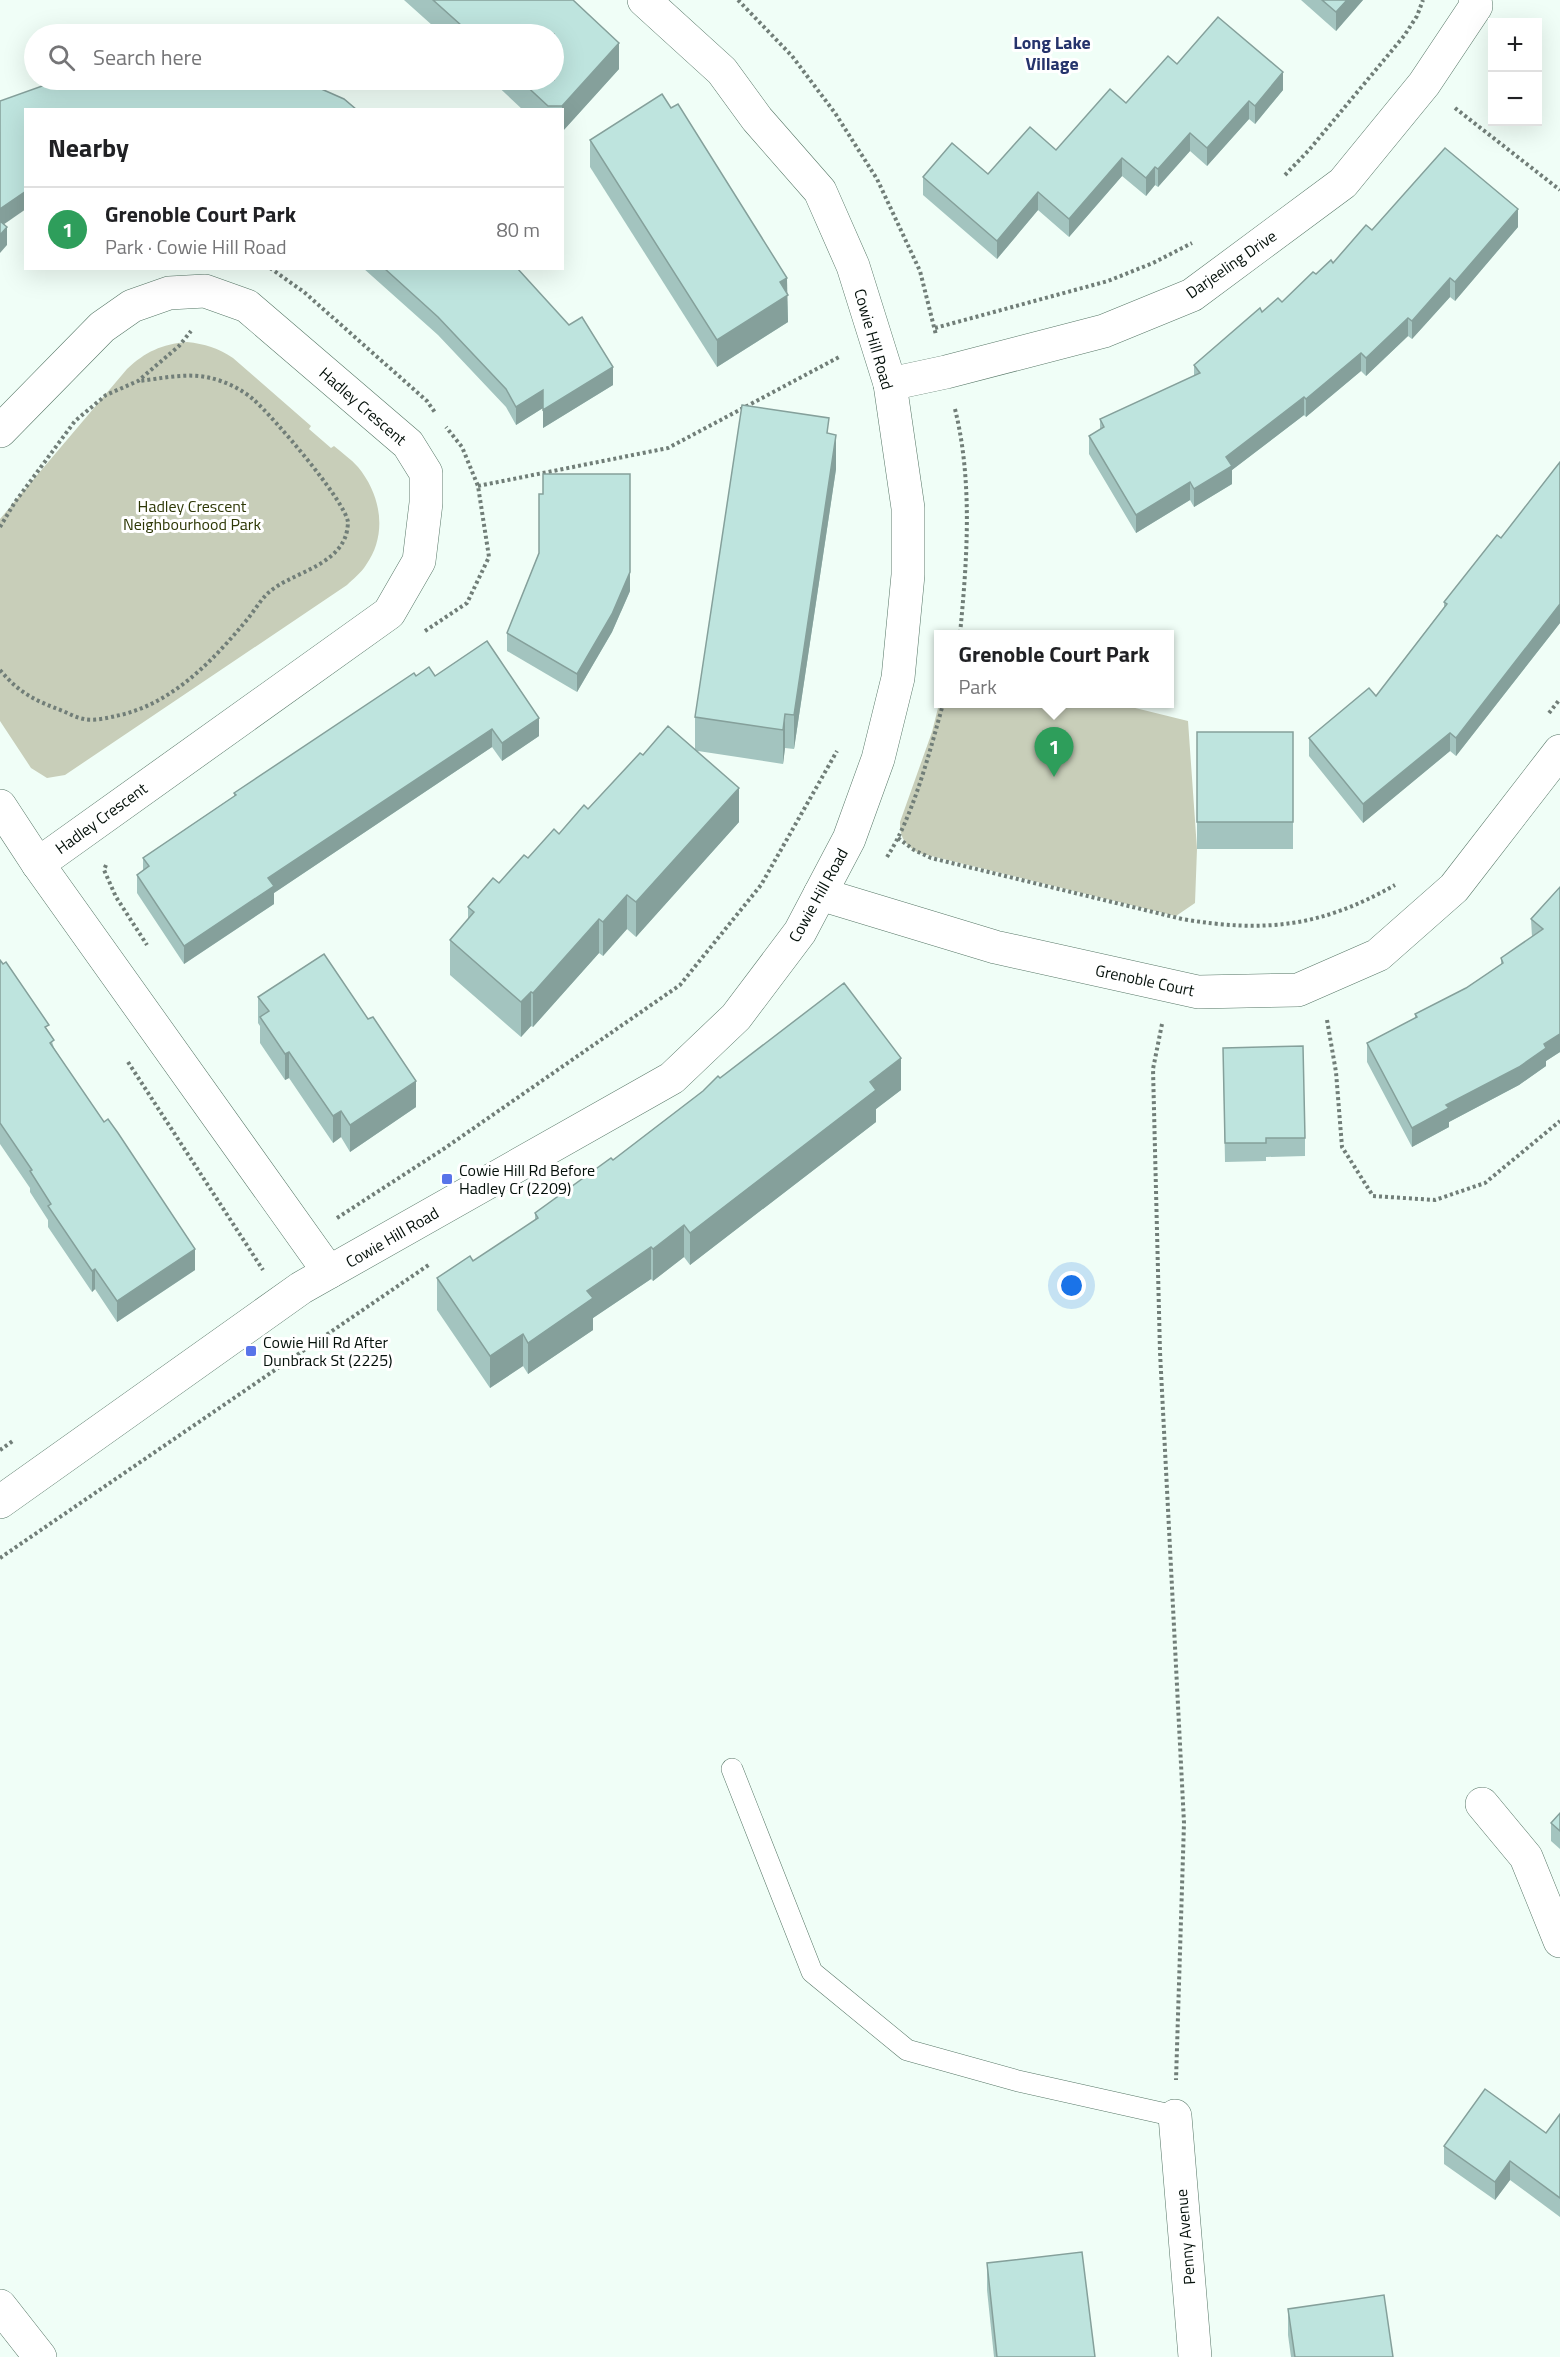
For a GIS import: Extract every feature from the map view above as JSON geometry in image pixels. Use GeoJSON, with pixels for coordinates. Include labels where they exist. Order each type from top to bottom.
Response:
{"type":"FeatureCollection","features":[{"type":"Feature","properties":{"kind":"street","name":"Cowie Hill Road"},"geometry":{"type":"LineString","coordinates":[[0,1502],[301,1288],[672,1078],[736,1017],[800,932],[849,839],[875,769],[898,678],[908,576],[908,508],[890,384],[853,266],[820,191],[757,119],[722,71],[644,0]]}},
{"type":"Feature","properties":{"kind":"street","name":"Darjeeling Drive"},"geometry":{"type":"LineString","coordinates":[[890,384],[946,372],[1104,331],[1191,295],[1343,183],[1424,84],[1476,6],[1475,0]]}},
{"type":"Feature","properties":{"kind":"street","name":"Hadley Crescent"},"geometry":{"type":"LineString","coordinates":[[0,431],[102,327],[132,306],[169,293],[205,291],[247,306],[408,444],[426,473],[426,503],[418,561],[389,613],[38,864]]}},
{"type":"Feature","properties":{"kind":"street","name":"Grenoble Court"},"geometry":{"type":"LineString","coordinates":[[820,894],[995,947],[1198,992],[1298,990],[1378,955],[1454,888],[1560,751]]}},
{"type":"Feature","properties":{"kind":"street","name":"Hadley Crescent"},"geometry":{"type":"LineString","coordinates":[[0,806],[38,864],[329,1272]]}},
{"type":"Feature","properties":{"kind":"street"},"geometry":{"type":"LineString","coordinates":[[1482,1803],[1526,1857],[1560,1941]]}},
{"type":"Feature","properties":{"kind":"street","name":"Penny Avenue"},"geometry":{"type":"LineString","coordinates":[[1175,2116],[1196,2357]]}},
{"type":"Feature","properties":{"kind":"street"},"geometry":{"type":"LineString","coordinates":[[0,2306],[40,2357]]}},
{"type":"Feature","properties":{"kind":"lane"},"geometry":{"type":"LineString","coordinates":[[732,1768],[812,1972],[907,2050],[1018,2081],[1175,2116]]}},
{"type":"Feature","properties":{"kind":"path"},"geometry":{"type":"LineString","coordinates":[[738,0],[792,56],[835,113],[877,179],[920,271],[961,433],[968,544],[960,630]]}},
{"type":"Feature","properties":{"kind":"path"},"geometry":{"type":"LineString","coordinates":[[1280,180],[1309,150],[1404,36],[1417,16],[1423,0]]}},
{"type":"Feature","properties":{"kind":"path"},"geometry":{"type":"LineString","coordinates":[[1424,84],[1560,190]]}},
{"type":"Feature","properties":{"kind":"path"},"geometry":{"type":"LineString","coordinates":[[934,328],[1108,281],[1153,264],[1194,242]]}},
{"type":"Feature","properties":{"kind":"path"},"geometry":{"type":"LineString","coordinates":[[0,527],[15,502],[75,421],[106,395],[138,381],[179,346],[223,297]]}},
{"type":"Feature","properties":{"kind":"path"},"geometry":{"type":"LineString","coordinates":[[424,633],[467,603],[489,557],[478,486],[668,448],[845,353]]}},
{"type":"Feature","properties":{"kind":"path"},"geometry":{"type":"LineString","coordinates":[[0,670],[34,700],[86,720],[134,712],[176,690],[204,666],[246,622],[268,593],[318,565],[335,552],[346,536],[348,521],[336,499],[280,426],[252,398],[232,386],[209,378],[192,376],[138,381]]}},
{"type":"Feature","properties":{"kind":"path"},"geometry":{"type":"LineString","coordinates":[[1546,717],[1560,699]]}},
{"type":"Feature","properties":{"kind":"path"},"geometry":{"type":"LineString","coordinates":[[942,708],[929,755],[898,838],[914,850],[932,858],[1182,919],[1224,926],[1276,926],[1311,920],[1341,912],[1402,881]]}},
{"type":"Feature","properties":{"kind":"path"},"geometry":{"type":"LineString","coordinates":[[330,1222],[445,1148],[680,985],[761,885],[841,743]]}},
{"type":"Feature","properties":{"kind":"path"},"geometry":{"type":"LineString","coordinates":[[108,861],[104,870],[116,897],[148,946]]}},
{"type":"Feature","properties":{"kind":"path"},"geometry":{"type":"LineString","coordinates":[[1326,1015],[1336,1072],[1342,1147],[1373,1196],[1435,1200],[1485,1183],[1560,1121]]}},
{"type":"Feature","properties":{"kind":"path"},"geometry":{"type":"LineString","coordinates":[[1162,1020],[1153,1069],[1160,1352],[1184,1823],[1175,2116]]}},
{"type":"Feature","properties":{"kind":"path"},"geometry":{"type":"LineString","coordinates":[[125,1058],[266,1275]]}},
{"type":"Feature","properties":{"kind":"path"},"geometry":{"type":"LineString","coordinates":[[0,1558],[353,1314]]}},
{"type":"Feature","properties":{"kind":"green space","name":"Hadley Crescent Neighbourhood Park"},"geometry":{"type":"Polygon","coordinates":[[[187,342],[211,347],[233,358],[311,426],[309,429],[355,464],[366,478],[376,502],[379,515],[377,541],[366,565],[347,585],[65,775],[47,778],[31,768],[0,721],[0,519],[127,369],[154,350],[187,342]]]}},
{"type":"Feature","properties":{"kind":"green space"},"geometry":{"type":"Polygon","coordinates":[[[938,708],[1135,708],[1188,721],[1197,849],[1195,903],[1176,916],[919,853],[902,837],[900,822],[932,732],[938,708]]]}},
{"type":"Feature","properties":{"kind":"building"},"geometry":{"type":"Polygon","coordinates":[[[433,0],[573,0],[619,43],[562,106],[548,106],[531,90],[564,90],[564,24],[460,24],[433,0]]]}},
{"type":"Feature","properties":{"kind":"building"},"geometry":{"type":"Polygon","coordinates":[[[1322,0],[1347,0],[1336,12],[1322,0]]]}},
{"type":"Feature","properties":{"kind":"building"},"geometry":{"type":"Polygon","coordinates":[[[1218,17],[1283,72],[1255,106],[1249,101],[1207,148],[1190,133],[1158,169],[1155,167],[1146,178],[1122,158],[1069,219],[1038,192],[997,241],[923,177],[952,143],[988,174],[1030,127],[1056,150],[1110,89],[1126,103],[1168,56],[1177,64],[1218,17]]]}},
{"type":"Feature","properties":{"kind":"building"},"geometry":{"type":"Polygon","coordinates":[[[31,90],[324,90],[344,99],[355,108],[24,108],[24,192],[0,209],[0,101],[31,90]]]}},
{"type":"Feature","properties":{"kind":"building"},"geometry":{"type":"Polygon","coordinates":[[[662,94],[671,108],[678,104],[787,278],[780,282],[788,295],[717,340],[590,140],[662,94]]]}},
{"type":"Feature","properties":{"kind":"building"},"geometry":{"type":"Polygon","coordinates":[[[1445,148],[1518,209],[1455,282],[1450,278],[1412,321],[1408,318],[1366,358],[1361,353],[1306,399],[1304,397],[1226,457],[1232,466],[1194,489],[1190,482],[1136,515],[1089,436],[1104,427],[1100,419],[1200,373],[1194,365],[1260,308],[1262,312],[1278,298],[1282,302],[1313,272],[1316,274],[1331,260],[1333,263],[1366,225],[1372,230],[1445,148]]]}},
{"type":"Feature","properties":{"kind":"building"},"geometry":{"type":"Polygon","coordinates":[[[0,221],[7,227],[0,235],[0,221]]]}},
{"type":"Feature","properties":{"kind":"building"},"geometry":{"type":"Polygon","coordinates":[[[386,270],[519,270],[569,325],[582,317],[613,367],[543,410],[543,390],[516,407],[506,389],[438,317],[386,270]]]}},
{"type":"Feature","properties":{"kind":"building"},"geometry":{"type":"Polygon","coordinates":[[[742,405],[829,418],[827,433],[836,435],[794,715],[785,714],[783,730],[695,717],[742,405]]]}},
{"type":"Feature","properties":{"kind":"building"},"geometry":{"type":"Polygon","coordinates":[[[1560,462],[1560,604],[1456,738],[1450,733],[1363,804],[1309,738],[1369,688],[1376,696],[1447,604],[1444,602],[1497,535],[1501,538],[1560,462]]]}},
{"type":"Feature","properties":{"kind":"building"},"geometry":{"type":"Polygon","coordinates":[[[543,474],[630,474],[630,572],[612,614],[577,674],[507,633],[539,553],[539,494],[543,494],[543,474]]]}},
{"type":"Feature","properties":{"kind":"building"},"geometry":{"type":"Polygon","coordinates":[[[487,641],[539,718],[502,743],[492,729],[268,878],[274,886],[184,946],[137,875],[149,866],[143,858],[236,795],[234,793],[414,673],[416,676],[429,667],[435,676],[487,641]]]}},
{"type":"Feature","properties":{"kind":"building"},"geometry":{"type":"Polygon","coordinates":[[[668,726],[739,788],[636,902],[627,895],[603,922],[599,919],[533,993],[531,992],[521,1002],[450,940],[474,912],[468,907],[493,878],[499,883],[524,855],[528,858],[554,829],[559,834],[584,805],[588,809],[640,753],[643,755],[668,726]]]}},
{"type":"Feature","properties":{"kind":"building"},"geometry":{"type":"Polygon","coordinates":[[[1197,732],[1293,732],[1293,822],[1197,822],[1197,732]]]}},
{"type":"Feature","properties":{"kind":"building"},"geometry":{"type":"Polygon","coordinates":[[[1560,887],[1560,1034],[1544,1044],[1546,1048],[1519,1067],[1446,1105],[1449,1108],[1412,1128],[1367,1043],[1417,1017],[1415,1014],[1466,988],[1503,963],[1501,958],[1543,929],[1531,919],[1560,887]]]}},
{"type":"Feature","properties":{"kind":"building"},"geometry":{"type":"Polygon","coordinates":[[[324,954],[368,1019],[373,1017],[416,1081],[350,1125],[341,1111],[333,1116],[289,1052],[285,1054],[260,1017],[269,1011],[258,997],[324,954]]]}},
{"type":"Feature","properties":{"kind":"building"},"geometry":{"type":"Polygon","coordinates":[[[0,960],[3,964],[6,962],[49,1025],[45,1027],[54,1040],[50,1043],[104,1122],[108,1119],[118,1133],[195,1249],[117,1301],[95,1269],[92,1271],[48,1206],[51,1204],[30,1171],[32,1170],[0,1123],[0,960]]]}},
{"type":"Feature","properties":{"kind":"building"},"geometry":{"type":"Polygon","coordinates":[[[844,983],[901,1058],[870,1082],[876,1090],[690,1233],[684,1225],[653,1249],[651,1247],[587,1291],[593,1298],[528,1343],[523,1334],[490,1356],[437,1278],[470,1256],[473,1261],[538,1218],[535,1213],[611,1158],[613,1160],[703,1091],[718,1076],[720,1078],[844,983]]]}},
{"type":"Feature","properties":{"kind":"building"},"geometry":{"type":"Polygon","coordinates":[[[1303,1046],[1305,1138],[1266,1138],[1266,1143],[1225,1143],[1223,1048],[1303,1046]]]}},
{"type":"Feature","properties":{"kind":"building"},"geometry":{"type":"Polygon","coordinates":[[[1560,1813],[1560,1831],[1551,1823],[1560,1813]]]}},
{"type":"Feature","properties":{"kind":"building"},"geometry":{"type":"Polygon","coordinates":[[[1485,2089],[1546,2133],[1560,2114],[1560,2198],[1510,2161],[1495,2182],[1444,2146],[1485,2089]]]}},
{"type":"Feature","properties":{"kind":"building"},"geometry":{"type":"Polygon","coordinates":[[[1082,2252],[1095,2357],[997,2357],[987,2263],[1082,2252]]]}},
{"type":"Feature","properties":{"kind":"building"},"geometry":{"type":"Polygon","coordinates":[[[1384,2295],[1393,2357],[1295,2357],[1288,2309],[1384,2295]]]}},
{"type":"Feature","properties":{"kind":"place","name":"Grenoble Court Park"},"geometry":{"type":"Point","coordinates":[1054,777]}},
{"type":"Feature","properties":{"kind":"place","name":"Cowie Hill Rd Before Hadley Cr (2209)"},"geometry":{"type":"Point","coordinates":[447,1179]}},
{"type":"Feature","properties":{"kind":"place","name":"Cowie Hill Rd After Dunbrack St (2225)"},"geometry":{"type":"Point","coordinates":[251,1351]}},
{"type":"Feature","properties":{"kind":"district","name":"Long Lake Village"},"geometry":{"type":"Point","coordinates":[1052,53]}}]}
